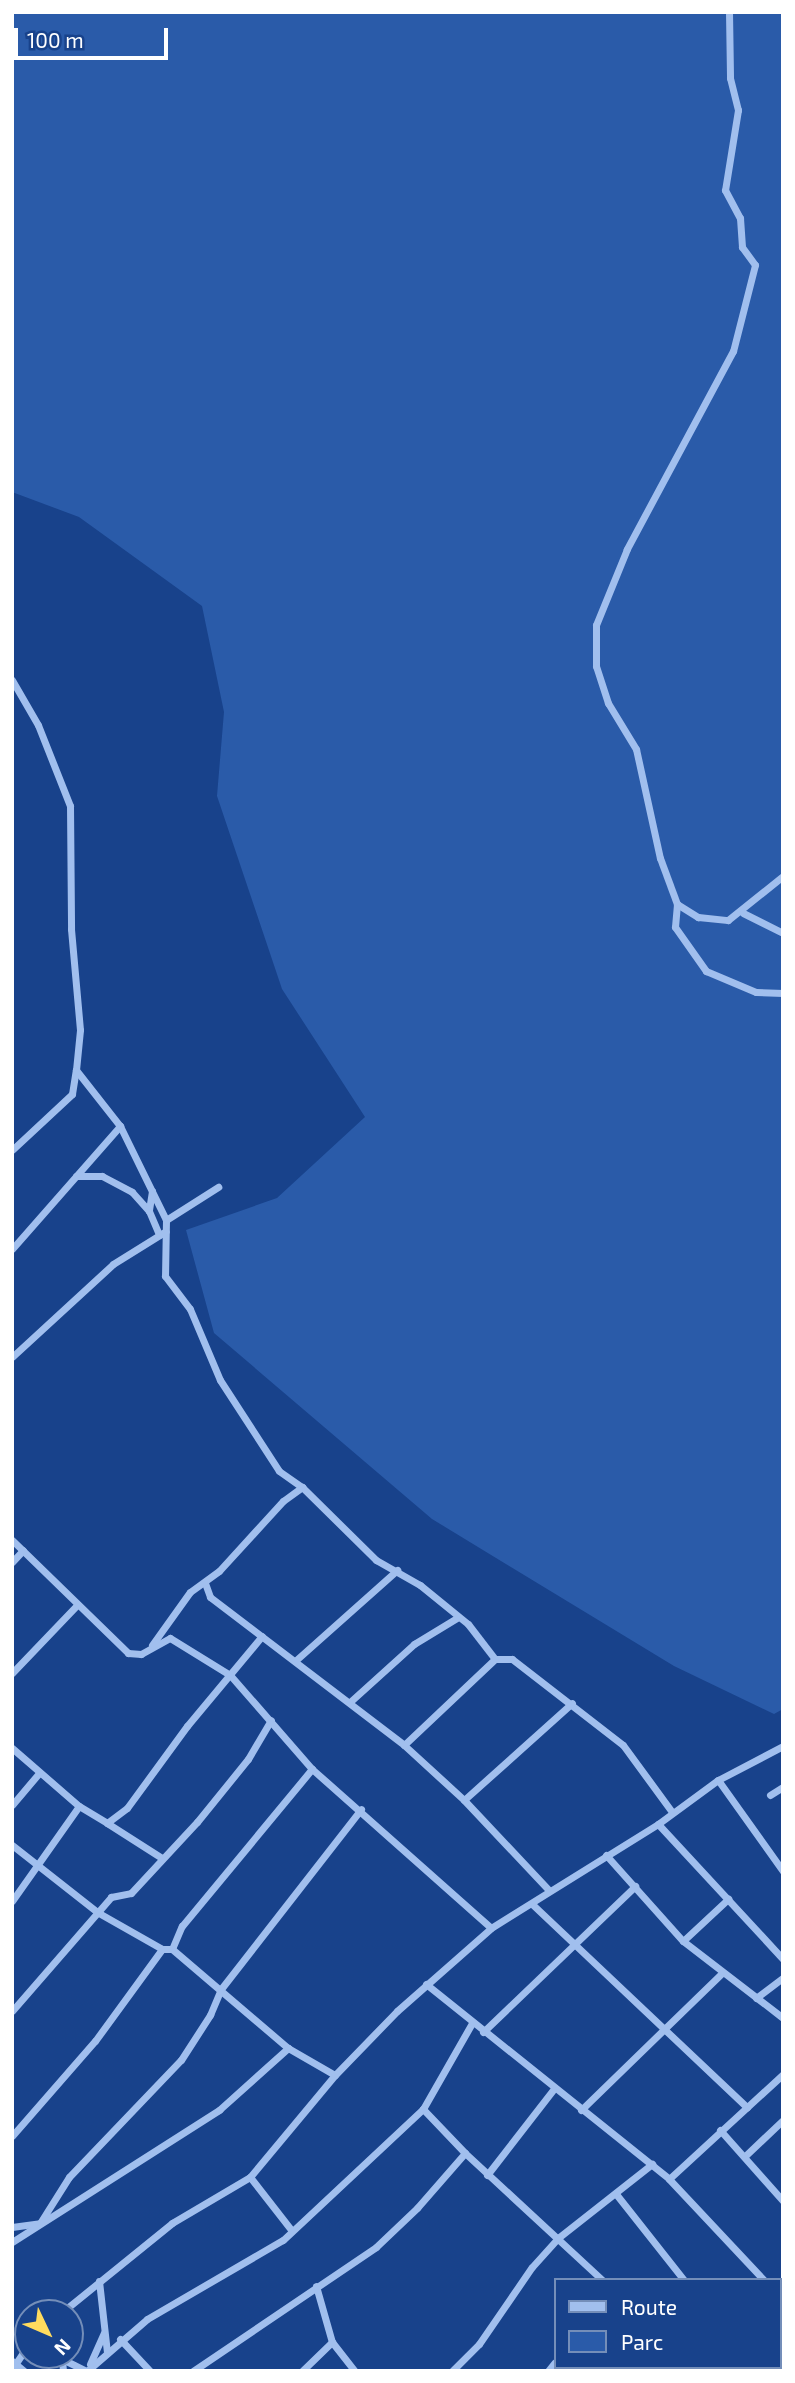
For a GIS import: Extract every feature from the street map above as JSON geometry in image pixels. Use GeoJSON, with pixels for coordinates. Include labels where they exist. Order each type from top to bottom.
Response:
{"type":"FeatureCollection","features":[{"type":"Feature","properties":{"kind":"street"},"geometry":{"type":"LineString","coordinates":[[729,12],[730,78],[738,110],[724,190],[740,218],[741,247],[755,265],[733,351],[627,549],[596,625],[596,666],[608,704],[636,748],[660,858],[677,904],[675,928],[706,971],[756,992],[783,993]]}},
{"type":"Feature","properties":{"kind":"street"},"geometry":{"type":"LineString","coordinates":[[12,680],[38,725],[70,806],[71,929],[80,1030],[72,1094],[12,1150]]}},
{"type":"Feature","properties":{"kind":"street"},"geometry":{"type":"LineString","coordinates":[[677,904],[712,921],[729,920],[743,913],[783,876]]}},
{"type":"Feature","properties":{"kind":"street"},"geometry":{"type":"LineString","coordinates":[[743,913],[783,933]]}},
{"type":"Feature","properties":{"kind":"street"},"geometry":{"type":"LineString","coordinates":[[76,1070],[120,1126],[166,1220]]}},
{"type":"Feature","properties":{"kind":"street"},"geometry":{"type":"LineString","coordinates":[[12,1249],[120,1126]]}},
{"type":"Feature","properties":{"kind":"street"},"geometry":{"type":"LineString","coordinates":[[76,1176],[102,1177],[132,1192],[149,1211],[162,1233]]}},
{"type":"Feature","properties":{"kind":"street"},"geometry":{"type":"LineString","coordinates":[[218,1187],[166,1220],[162,1233],[165,1276],[190,1309],[220,1380],[247,1416],[271,1463],[302,1487],[362,1548],[397,1570],[468,1624],[495,1660]]}},
{"type":"Feature","properties":{"kind":"street"},"geometry":{"type":"LineString","coordinates":[[149,1211],[152,1191]]}},
{"type":"Feature","properties":{"kind":"street"},"geometry":{"type":"LineString","coordinates":[[12,1357],[113,1264],[162,1233]]}},
{"type":"Feature","properties":{"kind":"street"},"geometry":{"type":"LineString","coordinates":[[150,1648],[190,1592],[205,1583],[283,1501],[302,1487]]}},
{"type":"Feature","properties":{"kind":"street"},"geometry":{"type":"LineString","coordinates":[[12,1540],[128,1653],[141,1654],[170,1639],[230,1675],[312,1769],[361,1809],[491,1928]]}},
{"type":"Feature","properties":{"kind":"street"},"geometry":{"type":"LineString","coordinates":[[12,1563],[23,1550]]}},
{"type":"Feature","properties":{"kind":"street"},"geometry":{"type":"LineString","coordinates":[[295,1661],[397,1570]]}},
{"type":"Feature","properties":{"kind":"street"},"geometry":{"type":"LineString","coordinates":[[205,1583],[210,1597],[351,1701],[404,1745],[464,1801],[548,1889]]}},
{"type":"Feature","properties":{"kind":"street"},"geometry":{"type":"LineString","coordinates":[[12,1673],[78,1604]]}},
{"type":"Feature","properties":{"kind":"street"},"geometry":{"type":"LineString","coordinates":[[351,1701],[414,1644],[457,1618]]}},
{"type":"Feature","properties":{"kind":"street"},"geometry":{"type":"LineString","coordinates":[[107,1823],[127,1808],[262,1636]]}},
{"type":"Feature","properties":{"kind":"street"},"geometry":{"type":"LineString","coordinates":[[404,1745],[495,1660],[512,1659],[623,1745],[672,1812]]}},
{"type":"Feature","properties":{"kind":"street"},"geometry":{"type":"LineString","coordinates":[[464,1801],[572,1703]]}},
{"type":"Feature","properties":{"kind":"street"},"geometry":{"type":"LineString","coordinates":[[12,2011],[113,1895],[131,1893],[248,1759],[271,1720]]}},
{"type":"Feature","properties":{"kind":"street"},"geometry":{"type":"LineString","coordinates":[[78,2299],[172,2222],[250,2177],[335,2074],[426,1984],[491,1928],[532,1904],[548,1889],[658,1824],[718,1780],[783,1746]]}},
{"type":"Feature","properties":{"kind":"street"},"geometry":{"type":"LineString","coordinates":[[12,1748],[79,1806],[162,1858]]}},
{"type":"Feature","properties":{"kind":"street"},"geometry":{"type":"LineString","coordinates":[[172,1950],[182,1926],[312,1769]]}},
{"type":"Feature","properties":{"kind":"street"},"geometry":{"type":"LineString","coordinates":[[14,1800],[39,1773]]}},
{"type":"Feature","properties":{"kind":"street"},"geometry":{"type":"LineString","coordinates":[[718,1780],[779,1859],[783,1871]]}},
{"type":"Feature","properties":{"kind":"street"},"geometry":{"type":"LineString","coordinates":[[771,1795],[783,1787]]}},
{"type":"Feature","properties":{"kind":"street"},"geometry":{"type":"LineString","coordinates":[[12,1901],[79,1806]]}},
{"type":"Feature","properties":{"kind":"street"},"geometry":{"type":"LineString","coordinates":[[12,2227],[40,2223],[69,2177],[181,2060],[210,2015],[221,1989],[361,1809]]}},
{"type":"Feature","properties":{"kind":"street"},"geometry":{"type":"LineString","coordinates":[[658,1824],[783,1959]]}},
{"type":"Feature","properties":{"kind":"street"},"geometry":{"type":"LineString","coordinates":[[12,1845],[39,1862],[97,1912],[162,1949],[172,1950],[288,2048],[335,2074]]}},
{"type":"Feature","properties":{"kind":"street"},"geometry":{"type":"LineString","coordinates":[[606,1855],[683,1941],[783,2018]]}},
{"type":"Feature","properties":{"kind":"street"},"geometry":{"type":"LineString","coordinates":[[483,2032],[635,1886]]}},
{"type":"Feature","properties":{"kind":"street"},"geometry":{"type":"LineString","coordinates":[[683,1941],[728,1899]]}},
{"type":"Feature","properties":{"kind":"street"},"geometry":{"type":"LineString","coordinates":[[532,1904],[573,1946],[665,2028],[747,2107]]}},
{"type":"Feature","properties":{"kind":"street"},"geometry":{"type":"LineString","coordinates":[[12,2136],[95,2041],[162,1949]]}},
{"type":"Feature","properties":{"kind":"street"},"geometry":{"type":"LineString","coordinates":[[581,2110],[722,1972]]}},
{"type":"Feature","properties":{"kind":"street"},"geometry":{"type":"LineString","coordinates":[[756,1998],[783,1978]]}},
{"type":"Feature","properties":{"kind":"street"},"geometry":{"type":"LineString","coordinates":[[426,1984],[553,2090],[652,2164],[762,2278]]}},
{"type":"Feature","properties":{"kind":"street"},"geometry":{"type":"LineString","coordinates":[[87,2371],[120,2339],[292,2231],[423,2109],[472,2023]]}},
{"type":"Feature","properties":{"kind":"street"},"geometry":{"type":"LineString","coordinates":[[12,2242],[219,2110],[288,2048]]}},
{"type":"Feature","properties":{"kind":"street"},"geometry":{"type":"LineString","coordinates":[[669,2179],[783,2074]]}},
{"type":"Feature","properties":{"kind":"street"},"geometry":{"type":"LineString","coordinates":[[487,2175],[553,2090]]}},
{"type":"Feature","properties":{"kind":"street"},"geometry":{"type":"LineString","coordinates":[[423,2109],[487,2175],[600,2278]]}},
{"type":"Feature","properties":{"kind":"street"},"geometry":{"type":"LineString","coordinates":[[745,2156],[783,2120]]}},
{"type":"Feature","properties":{"kind":"street"},"geometry":{"type":"LineString","coordinates":[[720,2130],[783,2201]]}},
{"type":"Feature","properties":{"kind":"street"},"geometry":{"type":"LineString","coordinates":[[193,2371],[390,2235],[465,2153]]}},
{"type":"Feature","properties":{"kind":"street"},"geometry":{"type":"LineString","coordinates":[[452,2371],[479,2344],[532,2267],[558,2238],[652,2164]]}},
{"type":"Feature","properties":{"kind":"street"},"geometry":{"type":"LineString","coordinates":[[250,2177],[292,2231]]}},
{"type":"Feature","properties":{"kind":"street"},"geometry":{"type":"LineString","coordinates":[[616,2194],[682,2278]]}},
{"type":"Feature","properties":{"kind":"street"},"geometry":{"type":"LineString","coordinates":[[99,2281],[107,2352]]}},
{"type":"Feature","properties":{"kind":"street"},"geometry":{"type":"LineString","coordinates":[[316,2286],[332,2342],[355,2371]]}},
{"type":"Feature","properties":{"kind":"street"},"geometry":{"type":"LineString","coordinates":[[87,2371],[105,2332]]}},
{"type":"Feature","properties":{"kind":"street"},"geometry":{"type":"LineString","coordinates":[[120,2339],[150,2371]]}},
{"type":"Feature","properties":{"kind":"street"},"geometry":{"type":"LineString","coordinates":[[302,2371],[332,2342]]}},
{"type":"Feature","properties":{"kind":"street"},"geometry":{"type":"LineString","coordinates":[[63,2371],[62,2359],[87,2371]]}},
{"type":"Feature","properties":{"kind":"street"},"geometry":{"type":"LineString","coordinates":[[13,2365],[24,2371]]}},
{"type":"Feature","properties":{"kind":"green space"},"geometry":{"type":"Polygon","coordinates":[[[12,12],[783,12],[783,1709],[774,1714],[674,1666],[432,1519],[214,1333],[186,1230],[277,1198],[365,1117],[282,989],[217,796],[224,712],[202,606],[79,517],[12,492],[12,12]]]}}]}
